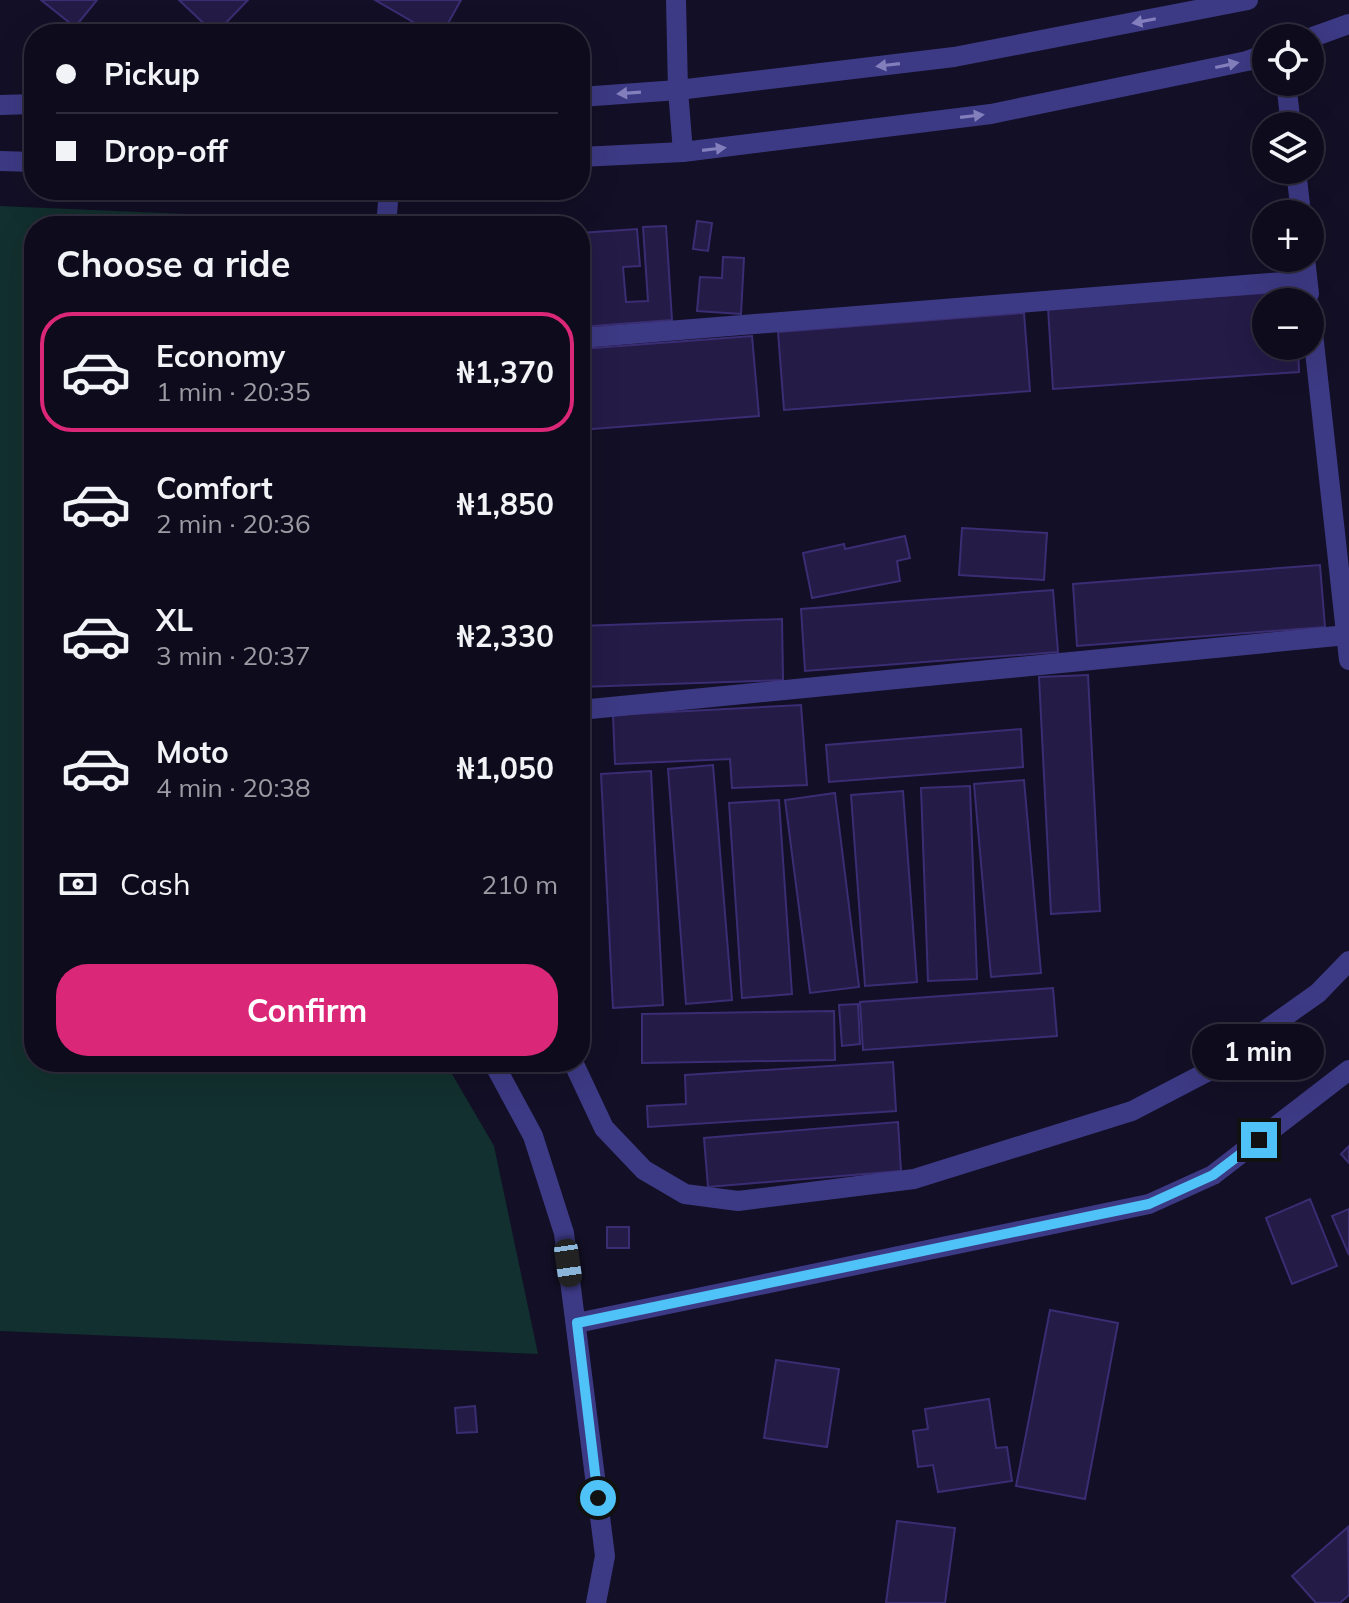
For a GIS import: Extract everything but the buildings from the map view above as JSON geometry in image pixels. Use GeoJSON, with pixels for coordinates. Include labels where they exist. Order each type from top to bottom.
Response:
{"type":"FeatureCollection","features":[{"type":"Feature","properties":{"kind":"street"},"geometry":{"type":"LineString","coordinates":[[676,0],[683,152]]}},
{"type":"Feature","properties":{"kind":"street"},"geometry":{"type":"LineString","coordinates":[[590,96],[678,90],[954,57],[1248,0]]}},
{"type":"Feature","properties":{"kind":"street"},"geometry":{"type":"LineString","coordinates":[[1324,33],[1349,24]]}},
{"type":"Feature","properties":{"kind":"street"},"geometry":{"type":"LineString","coordinates":[[590,157],[683,152],[991,114],[1252,59]]}},
{"type":"Feature","properties":{"kind":"street"},"geometry":{"type":"LineString","coordinates":[[0,105],[24,104]]}},
{"type":"Feature","properties":{"kind":"street"},"geometry":{"type":"LineString","coordinates":[[0,161],[24,162]]}},
{"type":"Feature","properties":{"kind":"street"},"geometry":{"type":"LineString","coordinates":[[1306,272],[1308,288]]}},
{"type":"Feature","properties":{"kind":"street"},"geometry":{"type":"LineString","coordinates":[[590,337],[1307,280]]}},
{"type":"Feature","properties":{"kind":"street"},"geometry":{"type":"LineString","coordinates":[[1318,360],[1340,516],[1349,660]]}},
{"type":"Feature","properties":{"kind":"street"},"geometry":{"type":"LineString","coordinates":[[590,709],[1347,635]]}},
{"type":"Feature","properties":{"kind":"street"},"geometry":{"type":"LineString","coordinates":[[578,1072],[604,1128],[644,1170],[685,1194],[738,1201],[914,1179],[1132,1111],[1205,1073],[1318,993],[1349,961]]}},
{"type":"Feature","properties":{"kind":"street"},"geometry":{"type":"LineString","coordinates":[[577,1323],[1149,1204],[1213,1175],[1349,1070]]}},
{"type":"Feature","properties":{"kind":"street"},"geometry":{"type":"LineString","coordinates":[[498,1072],[533,1136],[564,1233],[605,1556],[596,1603]]}},
{"type":"Feature","properties":{"kind":"green space"},"geometry":{"type":"Polygon","coordinates":[[[0,206],[231,216],[24,216],[24,1072],[451,1072],[494,1146],[538,1354],[0,1331],[0,206]]]}},
{"type":"Feature","properties":{"kind":"route"},"geometry":{"type":"LineString","coordinates":[[598,1498],[577,1323],[1149,1204],[1213,1175],[1259,1140]]}}]}
